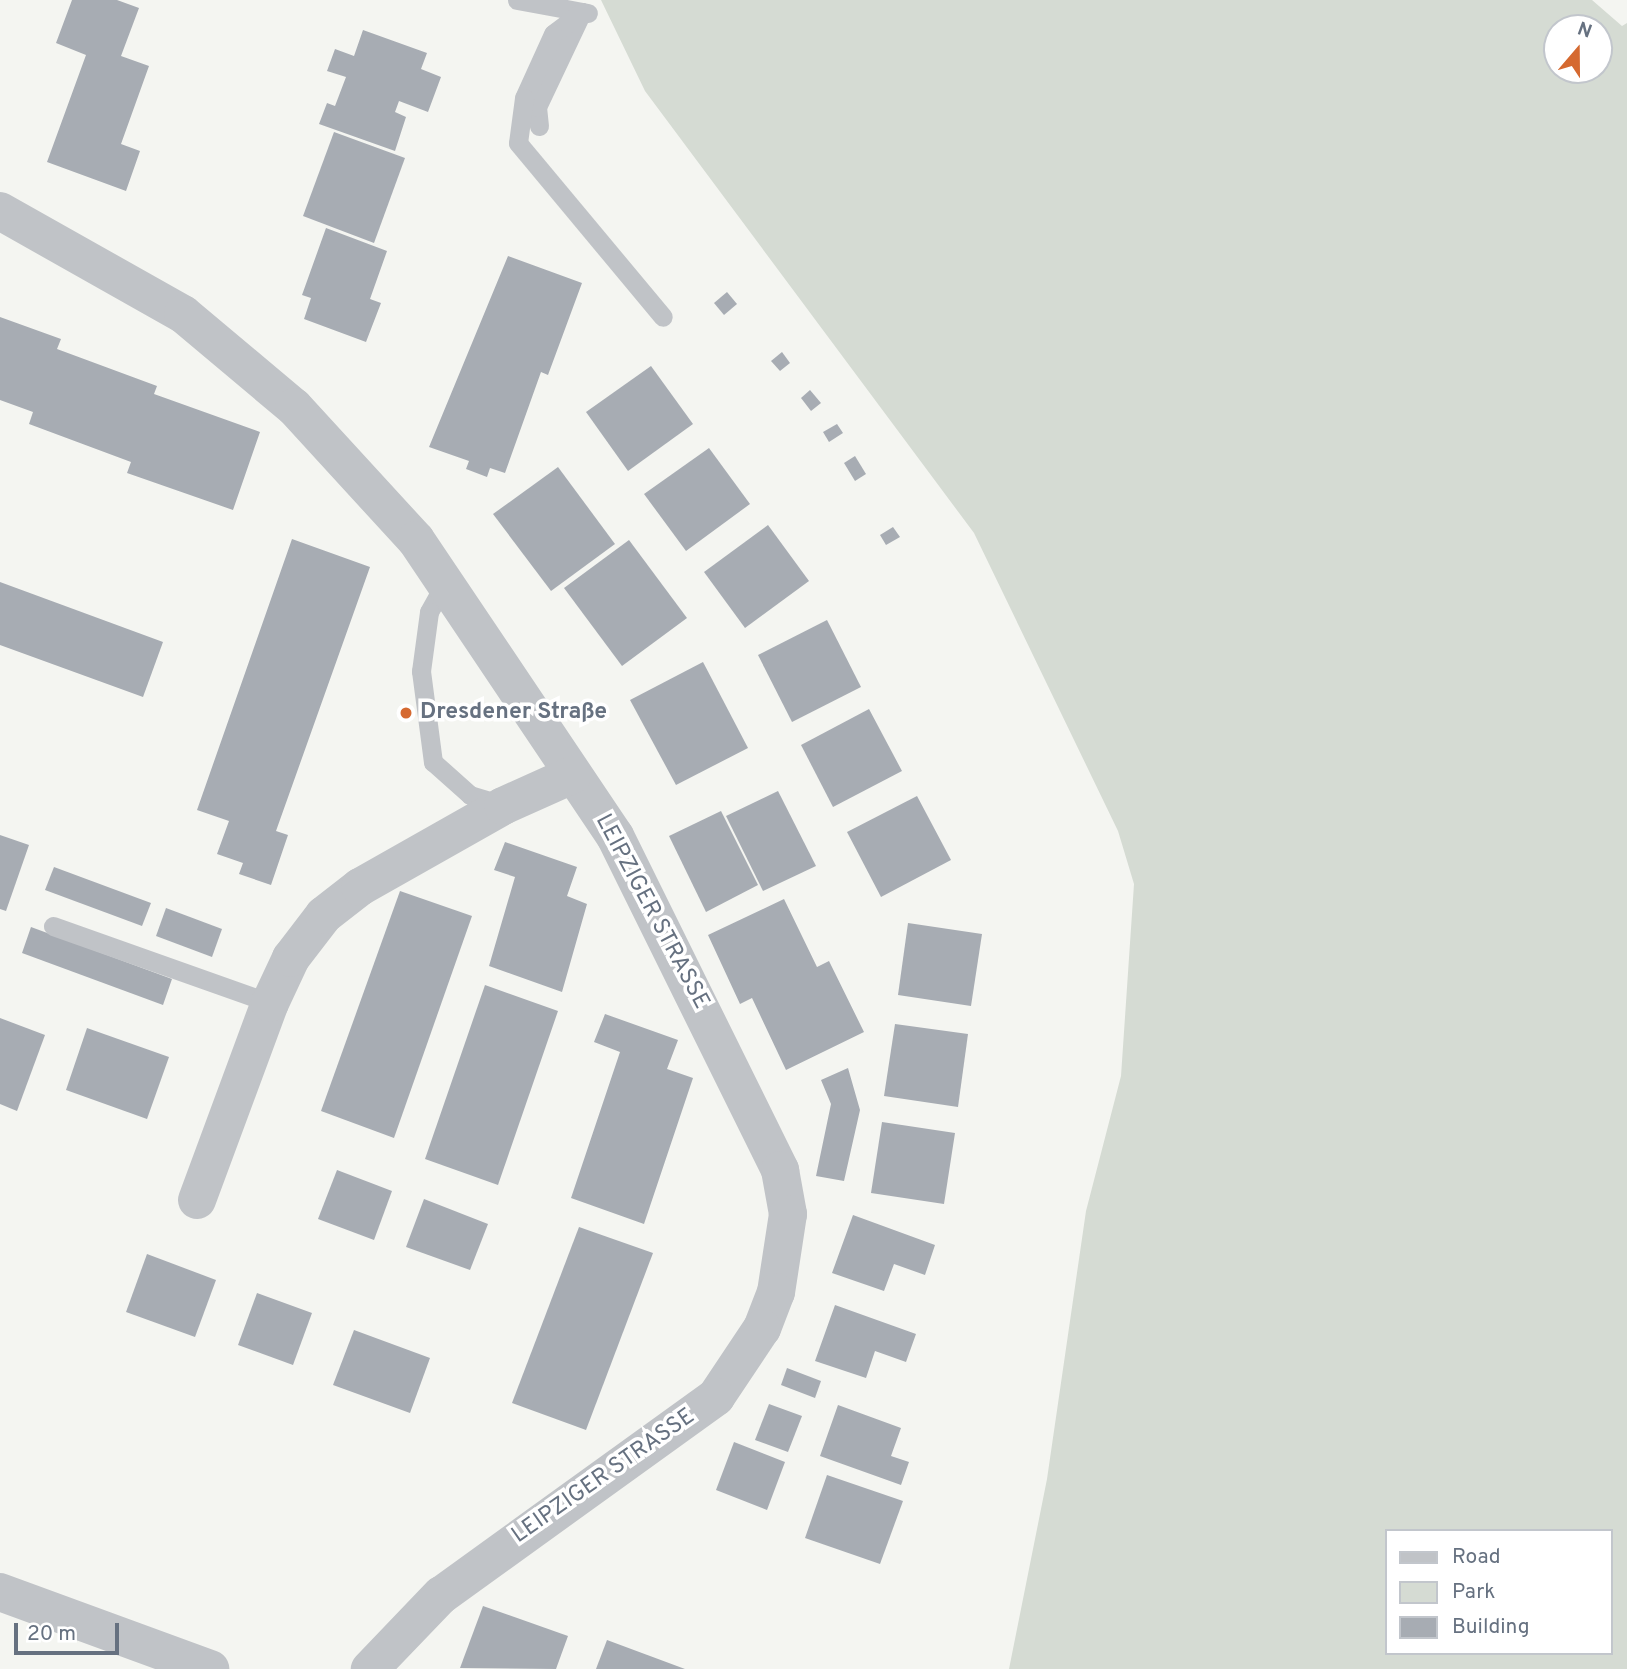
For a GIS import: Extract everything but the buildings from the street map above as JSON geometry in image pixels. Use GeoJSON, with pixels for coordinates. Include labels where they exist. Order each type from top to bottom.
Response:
{"type":"FeatureCollection","features":[{"type":"Feature","properties":{"kind":"street","name":"LEIPZIGER STRASSE"},"geometry":{"type":"LineString","coordinates":[[0,211],[183,314],[245,364],[372,489],[445,583],[615,836],[780,1170],[788,1214],[776,1292],[762,1328],[716,1396],[441,1595],[370,1669]]}},
{"type":"Feature","properties":{"kind":"street"},"geometry":{"type":"LineString","coordinates":[[197,1200],[270,1003],[292,958],[324,915],[360,887],[503,806],[572,775]]}},
{"type":"Feature","properties":{"kind":"street"},"geometry":{"type":"LineString","coordinates":[[0,1592],[210,1669]]}},
{"type":"Feature","properties":{"kind":"lane"},"geometry":{"type":"LineString","coordinates":[[517,0],[589,13]]}},
{"type":"Feature","properties":{"kind":"lane"},"geometry":{"type":"LineString","coordinates":[[539,127],[537,107],[589,13]]}},
{"type":"Feature","properties":{"kind":"lane"},"geometry":{"type":"LineString","coordinates":[[589,13],[553,34],[524,98],[518,143],[663,317]]}},
{"type":"Feature","properties":{"kind":"lane"},"geometry":{"type":"LineString","coordinates":[[445,583],[429,612],[421,671],[433,762],[470,795],[503,806]]}},
{"type":"Feature","properties":{"kind":"lane"},"geometry":{"type":"LineString","coordinates":[[53,926],[270,1003]]}},
{"type":"Feature","properties":{"kind":"green space"},"geometry":{"type":"Polygon","coordinates":[[[601,0],[1592,0],[1608,14],[1543,14],[1543,84],[1613,84],[1613,18],[1622,26],[1627,23],[1627,1669],[1009,1669],[1047,1479],[1086,1211],[1121,1076],[1134,884],[1118,831],[974,533],[645,91],[601,0]]]}},
{"type":"Feature","properties":{"kind":"place","name":"Dresdener Straße"},"geometry":{"type":"Point","coordinates":[406,713]}}]}
